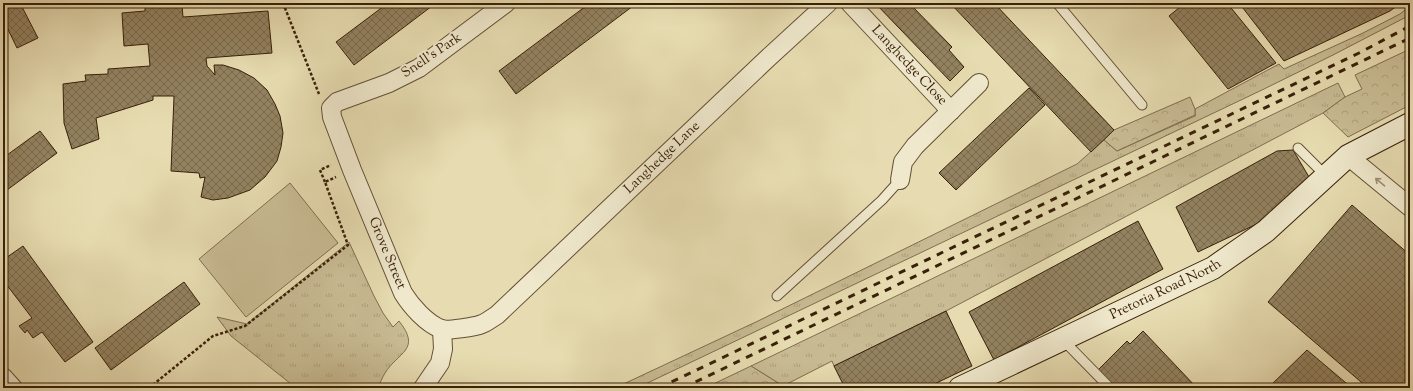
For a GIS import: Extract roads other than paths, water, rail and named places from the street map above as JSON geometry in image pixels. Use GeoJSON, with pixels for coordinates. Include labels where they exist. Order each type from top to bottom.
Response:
{"type":"FeatureCollection","features":[{"type":"Feature","properties":{"kind":"street","name":"Snell's Park"},"geometry":{"type":"LineString","coordinates":[[331,108],[337,102],[389,83],[419,68],[506,3]]}},
{"type":"Feature","properties":{"kind":"street","name":"Langhedge Lane"},"geometry":{"type":"LineString","coordinates":[[442,329],[464,328],[482,324],[497,314],[794,33],[828,3]]}},
{"type":"Feature","properties":{"kind":"street","name":"Langhedge Close"},"geometry":{"type":"LineString","coordinates":[[850,3],[951,111]]}},
{"type":"Feature","properties":{"kind":"street"},"geometry":{"type":"LineString","coordinates":[[900,180],[903,162],[915,146],[980,83]]}},
{"type":"Feature","properties":{"kind":"street","name":"Grove Street"},"geometry":{"type":"LineString","coordinates":[[331,108],[332,117],[350,164],[403,293],[411,306],[442,329]]}},
{"type":"Feature","properties":{"kind":"street","name":"Pretoria Road North"},"geometry":{"type":"LineString","coordinates":[[960,388],[1213,268],[1266,231],[1348,156],[1410,124]]}},
{"type":"Feature","properties":{"kind":"street"},"geometry":{"type":"LineString","coordinates":[[1348,156],[1410,207]]}},
{"type":"Feature","properties":{"kind":"street"},"geometry":{"type":"LineString","coordinates":[[423,388],[440,363],[443,349],[442,329]]}},
{"type":"Feature","properties":{"kind":"street"},"geometry":{"type":"LineString","coordinates":[[3,377],[13,388]]}},
{"type":"Feature","properties":{"kind":"lane"},"geometry":{"type":"LineString","coordinates":[[1057,3],[1142,105]]}},
{"type":"Feature","properties":{"kind":"lane"},"geometry":{"type":"LineString","coordinates":[[1298,148],[1326,176]]}},
{"type":"Feature","properties":{"kind":"lane"},"geometry":{"type":"LineString","coordinates":[[777,296],[882,200],[900,180]]}},
{"type":"Feature","properties":{"kind":"lane"},"geometry":{"type":"LineString","coordinates":[[1062,339],[1110,388]]}},
{"type":"Feature","properties":{"kind":"railway"},"geometry":{"type":"LineString","coordinates":[[659,388],[1359,53],[1410,26]]}},
{"type":"Feature","properties":{"kind":"railway"},"geometry":{"type":"LineString","coordinates":[[683,388],[1410,38]]}}]}
